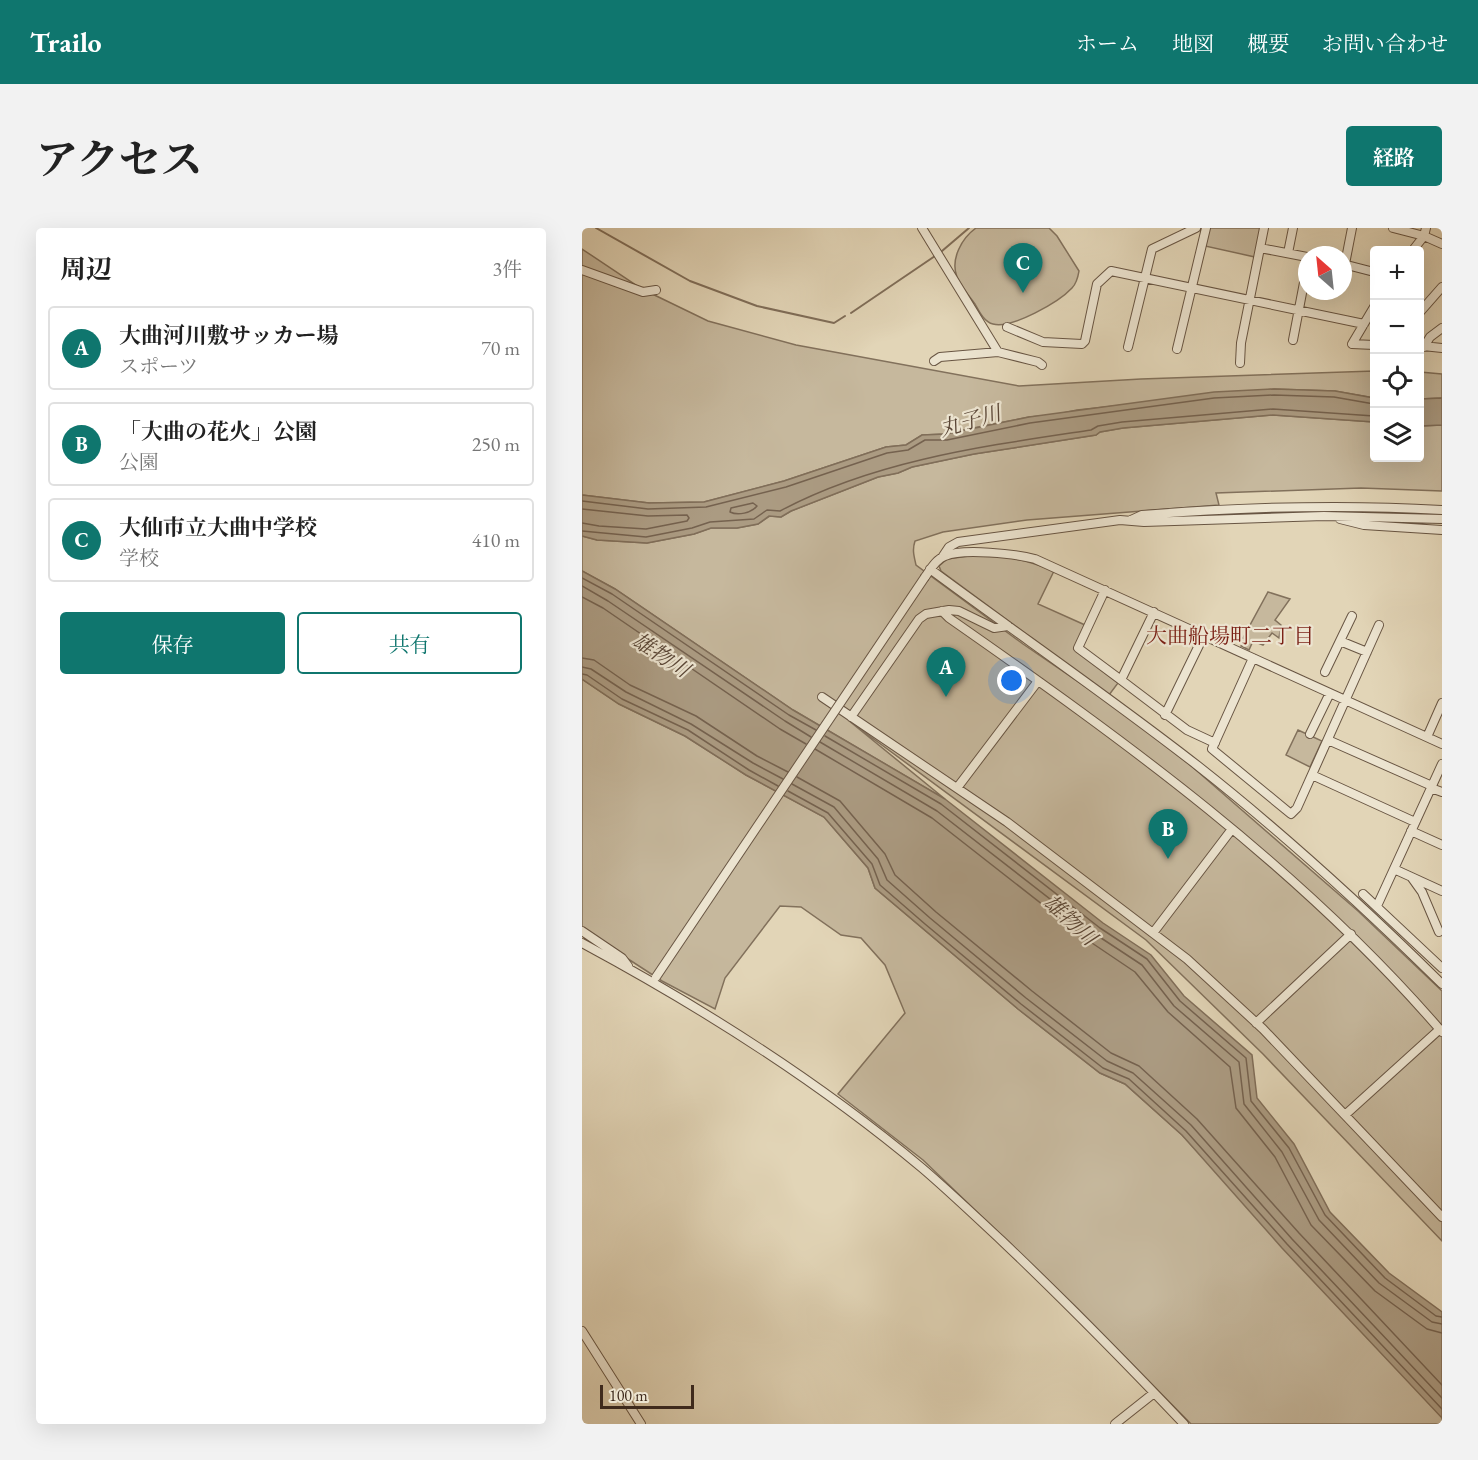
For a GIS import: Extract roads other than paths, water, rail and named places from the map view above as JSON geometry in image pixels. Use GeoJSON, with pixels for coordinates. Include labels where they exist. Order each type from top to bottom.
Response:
{"type":"FeatureCollection","features":[{"type":"Feature","properties":{"kind":"street"},"geometry":{"type":"LineString","coordinates":[[922,228],[998,352]]}},
{"type":"Feature","properties":{"kind":"street"},"geometry":{"type":"LineString","coordinates":[[1128,347],[1152,249],[1196,228]]}},
{"type":"Feature","properties":{"kind":"street"},"geometry":{"type":"LineString","coordinates":[[1177,349],[1206,228]]}},
{"type":"Feature","properties":{"kind":"street"},"geometry":{"type":"LineString","coordinates":[[1240,363],[1240,343],[1264,228]]}},
{"type":"Feature","properties":{"kind":"street"},"geometry":{"type":"LineString","coordinates":[[1288,253],[1293,228]]}},
{"type":"Feature","properties":{"kind":"street"},"geometry":{"type":"LineString","coordinates":[[1348,246],[1352,228]]}},
{"type":"Feature","properties":{"kind":"street"},"geometry":{"type":"LineString","coordinates":[[1393,228],[1425,232],[1442,244]]}},
{"type":"Feature","properties":{"kind":"street"},"geometry":{"type":"LineString","coordinates":[[1416,246],[1425,232]]}},
{"type":"Feature","properties":{"kind":"street"},"geometry":{"type":"LineString","coordinates":[[1260,248],[1298,255]]}},
{"type":"Feature","properties":{"kind":"street"},"geometry":{"type":"LineString","coordinates":[[1352,266],[1370,270]]}},
{"type":"Feature","properties":{"kind":"street"},"geometry":{"type":"LineString","coordinates":[[582,270],[643,292],[657,290]]}},
{"type":"Feature","properties":{"kind":"street"},"geometry":{"type":"LineString","coordinates":[[1007,327],[1043,342],[1082,344],[1085,340],[1097,284],[1111,271],[1364,324]]}},
{"type":"Feature","properties":{"kind":"street"},"geometry":{"type":"LineString","coordinates":[[1424,307],[1442,287]]}},
{"type":"Feature","properties":{"kind":"street"},"geometry":{"type":"LineString","coordinates":[[1293,340],[1300,300]]}},
{"type":"Feature","properties":{"kind":"street"},"geometry":{"type":"LineString","coordinates":[[1370,314],[1352,344],[1370,345]]}},
{"type":"Feature","properties":{"kind":"street"},"geometry":{"type":"LineString","coordinates":[[1424,344],[1442,328]]}},
{"type":"Feature","properties":{"kind":"street"},"geometry":{"type":"LineString","coordinates":[[1424,346],[1442,348]]}},
{"type":"Feature","properties":{"kind":"street"},"geometry":{"type":"LineString","coordinates":[[934,361],[940,357],[998,352],[1042,365]]}},
{"type":"Feature","properties":{"kind":"street"},"geometry":{"type":"LineString","coordinates":[[1129,521],[1142,515],[1260,507],[1347,506],[1442,510]]}},
{"type":"Feature","properties":{"kind":"street"},"geometry":{"type":"LineString","coordinates":[[1324,516],[1364,525],[1442,530]]}},
{"type":"Feature","properties":{"kind":"street"},"geometry":{"type":"LineString","coordinates":[[655,980],[930,569],[944,556],[949,547],[958,542],[1061,527],[1129,521],[1324,516],[1442,519]]}},
{"type":"Feature","properties":{"kind":"street"},"geometry":{"type":"LineString","coordinates":[[944,556],[1017,554],[1035,559],[1442,744]]}},
{"type":"Feature","properties":{"kind":"street"},"geometry":{"type":"LineString","coordinates":[[930,569],[1140,722],[1232,794],[1305,856],[1442,984]]}},
{"type":"Feature","properties":{"kind":"street"},"geometry":{"type":"LineString","coordinates":[[1105,590],[1078,648],[1186,730],[1215,743]]}},
{"type":"Feature","properties":{"kind":"street"},"geometry":{"type":"LineString","coordinates":[[942,611],[948,618],[1134,749],[1232,829],[1351,934],[1411,996],[1441,1031],[1345,1115]]}},
{"type":"Feature","properties":{"kind":"street"},"geometry":{"type":"LineString","coordinates":[[851,717],[919,619],[926,614],[959,611],[994,628],[1008,626]]}},
{"type":"Feature","properties":{"kind":"street"},"geometry":{"type":"LineString","coordinates":[[1121,680],[1154,612]]}},
{"type":"Feature","properties":{"kind":"street"},"geometry":{"type":"LineString","coordinates":[[1325,672],[1352,616]]}},
{"type":"Feature","properties":{"kind":"street"},"geometry":{"type":"LineString","coordinates":[[1253,658],[1212,749],[1291,814],[1297,808],[1379,625]]}},
{"type":"Feature","properties":{"kind":"street"},"geometry":{"type":"LineString","coordinates":[[1165,715],[1204,635]]}},
{"type":"Feature","properties":{"kind":"street"},"geometry":{"type":"LineString","coordinates":[[1340,641],[1367,652]]}},
{"type":"Feature","properties":{"kind":"street"},"geometry":{"type":"LineString","coordinates":[[957,788],[1038,681]]}},
{"type":"Feature","properties":{"kind":"street"},"geometry":{"type":"LineString","coordinates":[[1310,734],[1330,693]]}},
{"type":"Feature","properties":{"kind":"street"},"geometry":{"type":"LineString","coordinates":[[822,697],[1017,829],[1187,959],[1256,1023],[1442,1217]]}},
{"type":"Feature","properties":{"kind":"street"},"geometry":{"type":"LineString","coordinates":[[1427,737],[1442,704]]}},
{"type":"Feature","properties":{"kind":"street"},"geometry":{"type":"LineString","coordinates":[[1328,740],[1442,792]]}},
{"type":"Feature","properties":{"kind":"street"},"geometry":{"type":"LineString","coordinates":[[1377,906],[1442,764]]}},
{"type":"Feature","properties":{"kind":"street"},"geometry":{"type":"LineString","coordinates":[[1312,775],[1415,822]]}},
{"type":"Feature","properties":{"kind":"street"},"geometry":{"type":"LineString","coordinates":[[1154,933],[1232,829]]}},
{"type":"Feature","properties":{"kind":"street"},"geometry":{"type":"LineString","coordinates":[[1411,831],[1442,845]]}},
{"type":"Feature","properties":{"kind":"street"},"geometry":{"type":"LineString","coordinates":[[1394,869],[1442,891]]}},
{"type":"Feature","properties":{"kind":"street"},"geometry":{"type":"LineString","coordinates":[[1412,878],[1422,892],[1439,932]]}},
{"type":"Feature","properties":{"kind":"street"},"geometry":{"type":"LineString","coordinates":[[1363,894],[1442,968]]}},
{"type":"Feature","properties":{"kind":"street"},"geometry":{"type":"LineString","coordinates":[[582,931],[622,958],[633,971]]}},
{"type":"Feature","properties":{"kind":"street"},"geometry":{"type":"LineString","coordinates":[[1256,1023],[1351,934]]}},
{"type":"Feature","properties":{"kind":"street"},"geometry":{"type":"LineString","coordinates":[[582,943],[633,971],[655,980],[775,1058],[852,1113],[921,1167],[1031,1269],[1184,1424]]}},
{"type":"Feature","properties":{"kind":"street"},"geometry":{"type":"LineString","coordinates":[[582,1331],[641,1424]]}},
{"type":"Feature","properties":{"kind":"street"},"geometry":{"type":"LineString","coordinates":[[1115,1424],[1154,1393]]}},
{"type":"Feature","properties":{"kind":"water"},"geometry":{"type":"Polygon","coordinates":[[[1274,389],[1335,391],[1370,397],[1370,422],[1273,415],[1123,428],[1100,432],[1096,435],[974,454],[912,467],[898,473],[878,477],[781,517],[769,516],[758,524],[737,528],[711,528],[694,534],[647,543],[597,540],[582,536],[582,495],[649,503],[704,502],[784,481],[886,447],[906,445],[922,435],[946,434],[1029,417],[1214,392],[1274,389]]]}},
{"type":"Feature","properties":{"kind":"water"},"geometry":{"type":"Polygon","coordinates":[[[1442,398],[1442,425],[1424,426],[1424,399],[1442,398]]]}},
{"type":"Feature","properties":{"kind":"water","name":"雄物川"},"geometry":{"type":"Polygon","coordinates":[[[582,571],[615,589],[793,710],[945,799],[1103,923],[1151,955],[1184,996],[1252,1055],[1257,1098],[1294,1144],[1330,1212],[1389,1273],[1442,1312],[1442,1418],[1282,1248],[1182,1135],[1125,1084],[1100,1073],[1018,1009],[875,888],[868,868],[824,817],[746,775],[685,736],[619,704],[582,679],[582,571]]]}},
{"type":"Feature","properties":{"kind":"waterway"},"geometry":{"type":"LineString","coordinates":[[596,228],[690,281],[757,306],[834,323],[845,316]]}},
{"type":"Feature","properties":{"kind":"waterway"},"geometry":{"type":"LineString","coordinates":[[942,251],[969,228]]}},
{"type":"Feature","properties":{"kind":"waterway"},"geometry":{"type":"LineString","coordinates":[[851,313],[935,256]]}},
{"type":"Feature","properties":{"kind":"place","name":"大仙市立大曲中学校"},"geometry":{"type":"Point","coordinates":[1023,293]}},
{"type":"Feature","properties":{"kind":"place","name":"大曲河川敷サッカー場"},"geometry":{"type":"Point","coordinates":[946,697]}},
{"type":"Feature","properties":{"kind":"place","name":"「大曲の花火」公園"},"geometry":{"type":"Point","coordinates":[1168,859]}},
{"type":"Feature","properties":{"kind":"district","name":"大曲船場町二丁目"},"geometry":{"type":"Point","coordinates":[1230,636]}},
{"type":"Feature","properties":{"kind":"water label","name":"丸子川"},"geometry":{"type":"Point","coordinates":[970,421]}}]}
